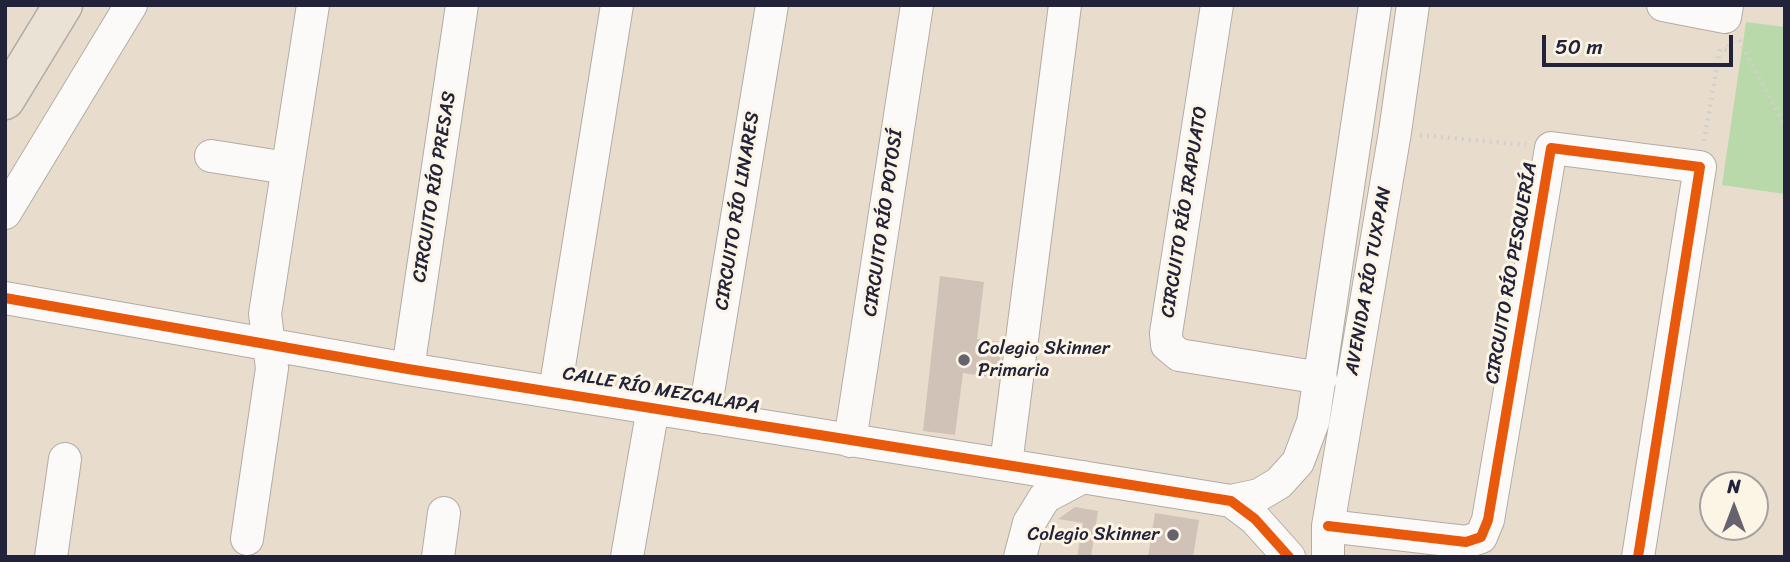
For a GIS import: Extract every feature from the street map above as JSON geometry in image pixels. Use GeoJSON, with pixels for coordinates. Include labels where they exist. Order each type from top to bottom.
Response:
{"type":"FeatureCollection","features":[{"type":"Feature","properties":{"kind":"main road"},"geometry":{"type":"LineString","coordinates":[[5,100],[63,5]]}},
{"type":"Feature","properties":{"kind":"street"},"geometry":{"type":"LineString","coordinates":[[5,213],[131,5]]}},
{"type":"Feature","properties":{"kind":"street"},"geometry":{"type":"LineString","coordinates":[[247,539],[272,368],[265,314],[313,5]]}},
{"type":"Feature","properties":{"kind":"street","name":"CIRCUITO RÍO PRESAS"},"geometry":{"type":"LineString","coordinates":[[408,369],[462,5]]}},
{"type":"Feature","properties":{"kind":"street"},"geometry":{"type":"LineString","coordinates":[[555,391],[617,5]]}},
{"type":"Feature","properties":{"kind":"street","name":"CIRCUITO RÍO LINARES"},"geometry":{"type":"LineString","coordinates":[[704,417],[772,5]]}},
{"type":"Feature","properties":{"kind":"street","name":"CIRCUITO RÍO POTOSÍ"},"geometry":{"type":"LineString","coordinates":[[850,441],[917,5]]}},
{"type":"Feature","properties":{"kind":"street"},"geometry":{"type":"LineString","coordinates":[[1006,464],[1065,5]]}},
{"type":"Feature","properties":{"kind":"street","name":"CIRCUITO RÍO IRAPUATO"},"geometry":{"type":"LineString","coordinates":[[1217,5],[1166,333],[1167,345],[1179,355],[1321,378]]}},
{"type":"Feature","properties":{"kind":"street","name":"AVENIDA RÍO TUXPAN"},"geometry":{"type":"LineString","coordinates":[[1231,501],[1259,495],[1279,483],[1298,462],[1313,422],[1376,5]]}},
{"type":"Feature","properties":{"kind":"street","name":"AVENIDA RÍO TUXPAN"},"geometry":{"type":"LineString","coordinates":[[1328,542],[1413,5]]}},
{"type":"Feature","properties":{"kind":"street"},"geometry":{"type":"LineString","coordinates":[[1663,5],[1725,17],[1727,5]]}},
{"type":"Feature","properties":{"kind":"street","name":"CIRCUITO RÍO PESQUERÍA"},"geometry":{"type":"LineString","coordinates":[[1328,542],[1466,542],[1481,537],[1488,520],[1551,148],[1700,167]]}},
{"type":"Feature","properties":{"kind":"street"},"geometry":{"type":"LineString","coordinates":[[211,156],[287,168]]}},
{"type":"Feature","properties":{"kind":"street"},"geometry":{"type":"LineString","coordinates":[[1638,557],[1700,167]]}},
{"type":"Feature","properties":{"kind":"street","name":"CALLE RÍO MEZCALAPA"},"geometry":{"type":"LineString","coordinates":[[5,298],[408,369],[1231,501],[1255,519],[1289,557]]}},
{"type":"Feature","properties":{"kind":"street"},"geometry":{"type":"LineString","coordinates":[[627,557],[653,408]]}},
{"type":"Feature","properties":{"kind":"street"},"geometry":{"type":"LineString","coordinates":[[51,557],[65,459]]}},
{"type":"Feature","properties":{"kind":"street"},"geometry":{"type":"LineString","coordinates":[[1020,557],[1028,523],[1045,497],[1083,477]]}},
{"type":"Feature","properties":{"kind":"street"},"geometry":{"type":"LineString","coordinates":[[438,557],[444,513]]}},
{"type":"Feature","properties":{"kind":"path"},"geometry":{"type":"LineString","coordinates":[[1700,167],[1720,49],[1728,50],[1730,38]]}},
{"type":"Feature","properties":{"kind":"path"},"geometry":{"type":"LineString","coordinates":[[1737,38],[1785,126]]}},
{"type":"Feature","properties":{"kind":"green space"},"geometry":{"type":"Polygon","coordinates":[[[1746,22],[1785,27],[1785,194],[1722,185],[1746,22]]]}},
{"type":"Feature","properties":{"kind":"building","name":"Colegio Skinner Primaria"},"geometry":{"type":"Polygon","coordinates":[[[940,276],[984,282],[977,339],[1002,342],[998,378],[963,373],[955,435],[923,431],[940,276]]]}},
{"type":"Feature","properties":{"kind":"building"},"geometry":{"type":"Polygon","coordinates":[[[1075,507],[1098,511],[1091,557],[1077,557],[1083,523],[1058,519],[1075,507]]]}},
{"type":"Feature","properties":{"kind":"building","name":"Colegio Skinner"},"geometry":{"type":"Polygon","coordinates":[[[1155,513],[1199,520],[1193,557],[1148,557],[1155,513]]]}},
{"type":"Feature","properties":{"kind":"cycle path"},"geometry":{"type":"LineString","coordinates":[[1328,526],[1466,542],[1481,537],[1488,520],[1551,148],[1700,167],[1638,557]]}},
{"type":"Feature","properties":{"kind":"cycle path"},"geometry":{"type":"LineString","coordinates":[[5,298],[408,369],[1231,501],[1255,519],[1289,557]]}},
{"type":"Feature","properties":{"kind":"place","name":"Colegio Skinner Primaria"},"geometry":{"type":"Point","coordinates":[964,360]}},
{"type":"Feature","properties":{"kind":"place","name":"Colegio Skinner"},"geometry":{"type":"Point","coordinates":[1173,535]}}]}
